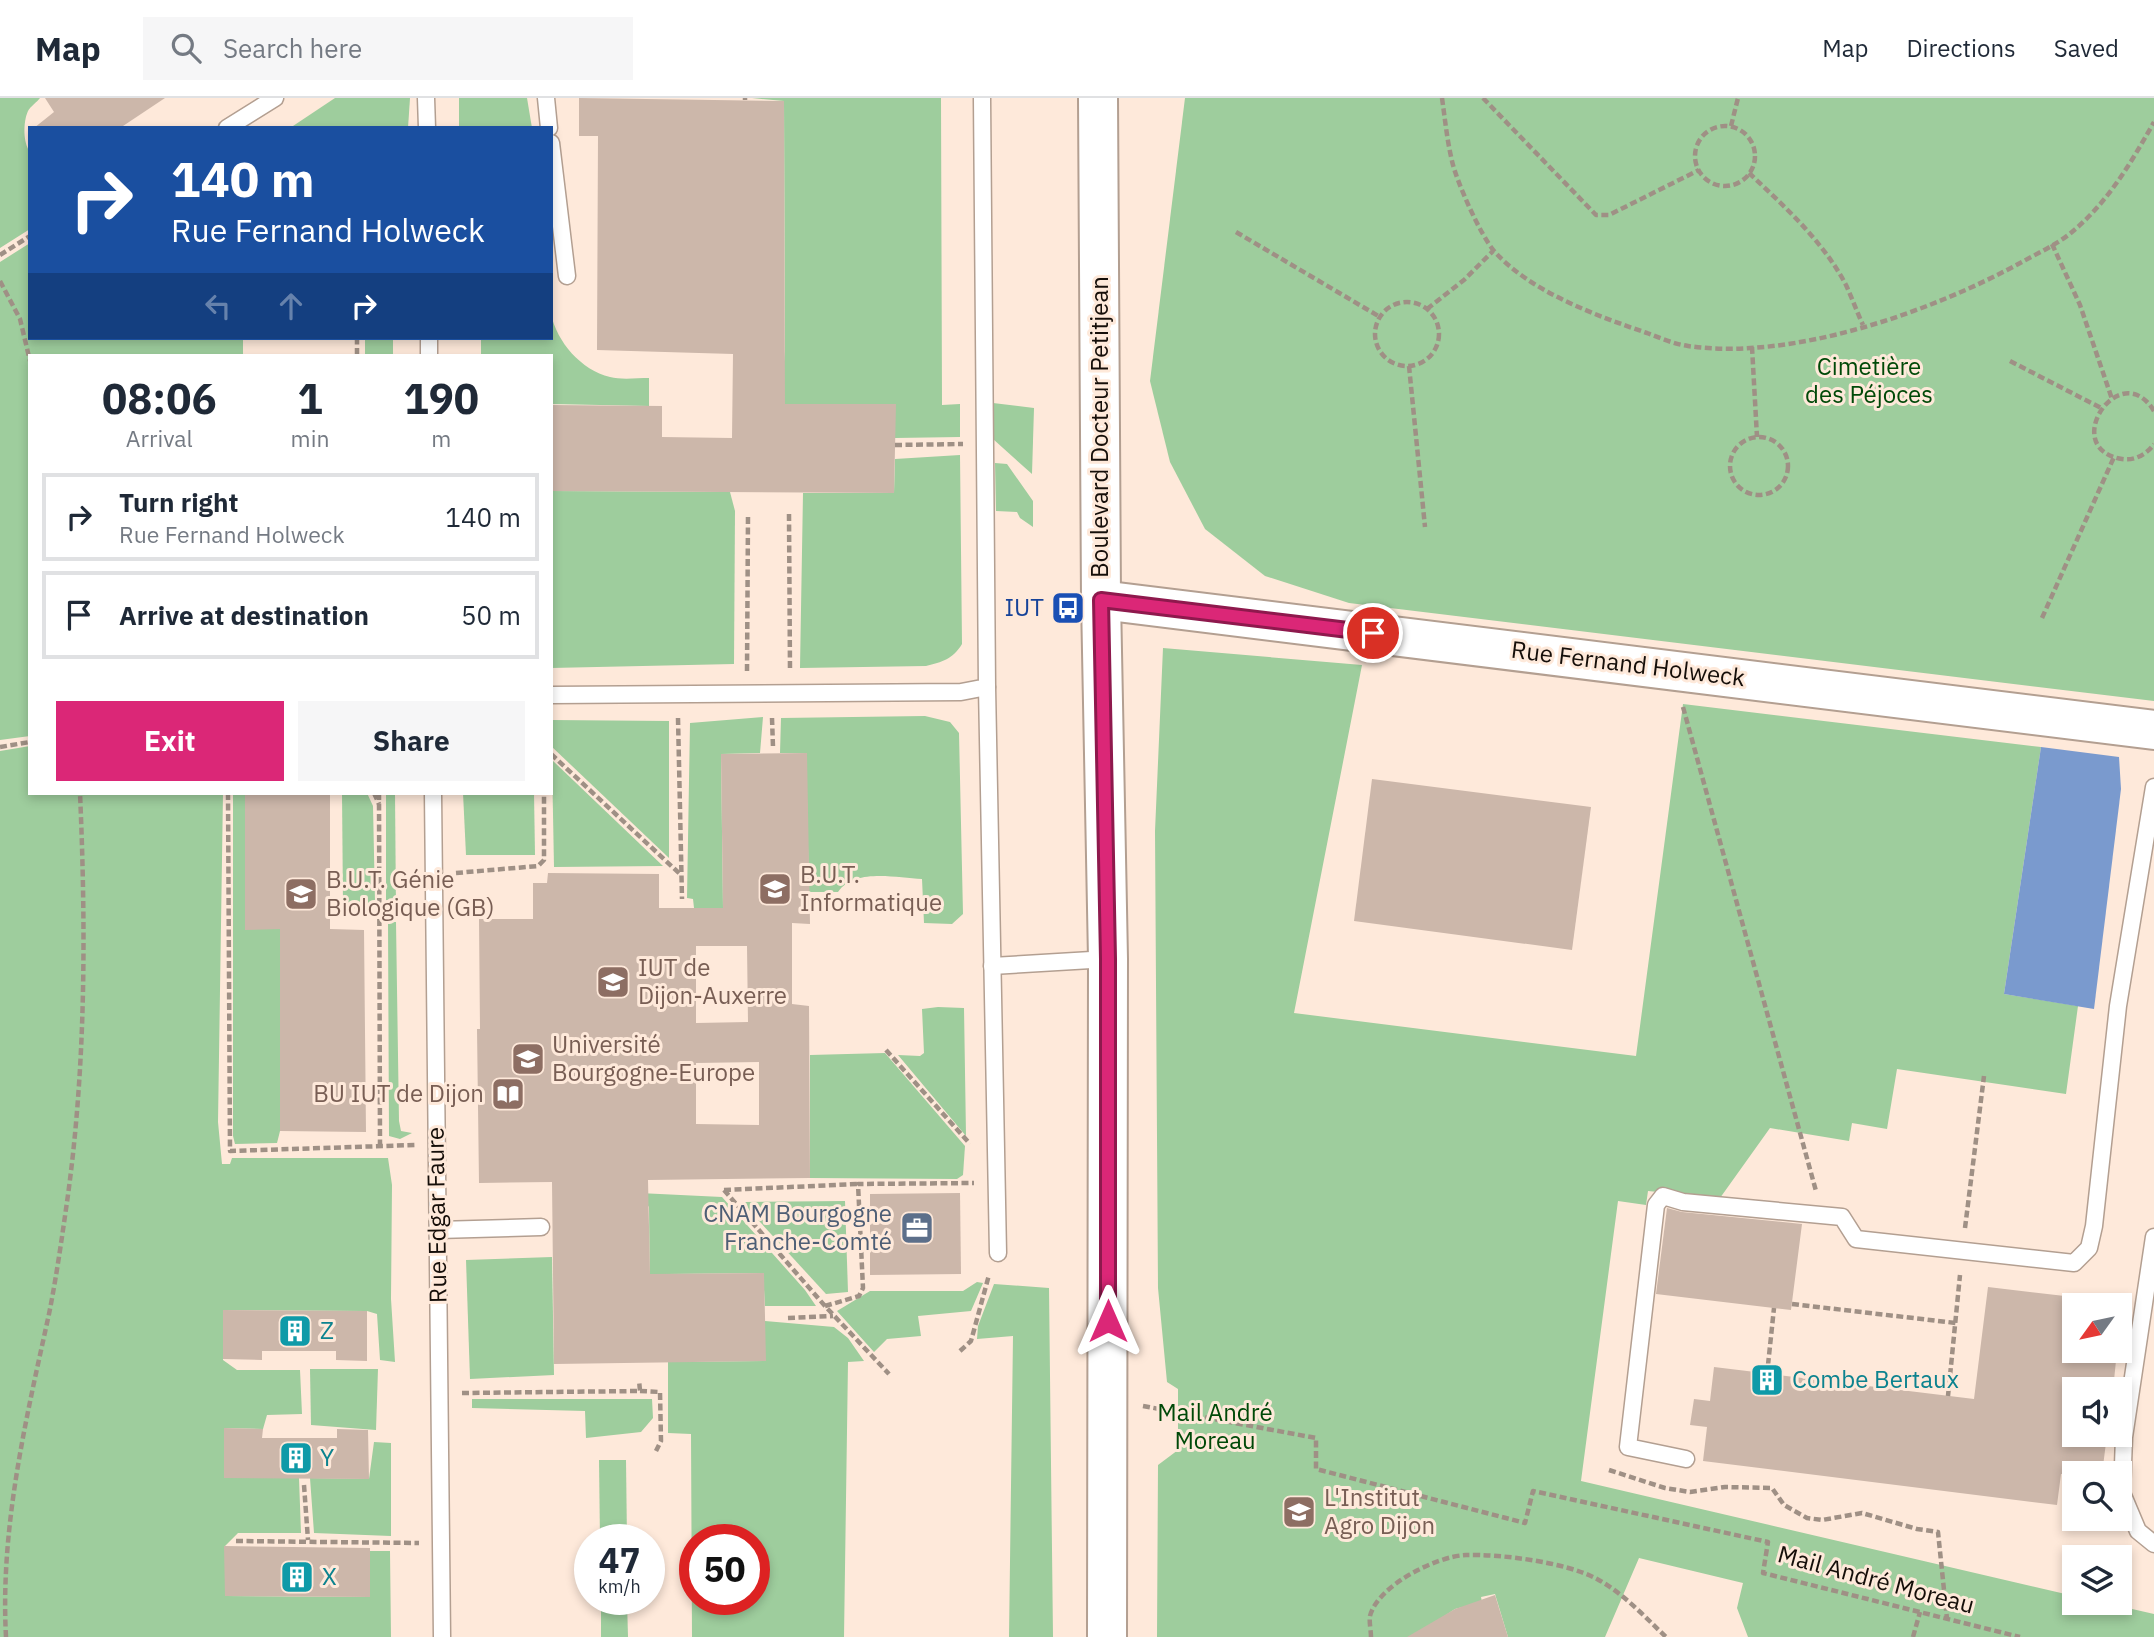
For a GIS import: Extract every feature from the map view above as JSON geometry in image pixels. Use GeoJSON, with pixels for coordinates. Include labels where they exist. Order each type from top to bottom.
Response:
{"type":"FeatureCollection","features":[{"type":"Feature","properties":{"kind":"main road","name":"Boulevard Docteur Petitjean"},"geometry":{"type":"LineString","coordinates":[[1098,98],[1101,600],[1108,959],[1107,1637]]}},
{"type":"Feature","properties":{"kind":"main road","name":"Rue Fernand Holweck"},"geometry":{"type":"LineString","coordinates":[[1101,600],[2154,730]]}},
{"type":"Feature","properties":{"kind":"lane"},"geometry":{"type":"LineString","coordinates":[[230,126],[275,98]]}},
{"type":"Feature","properties":{"kind":"lane"},"geometry":{"type":"LineString","coordinates":[[426,98],[426,126]]}},
{"type":"Feature","properties":{"kind":"lane"},"geometry":{"type":"LineString","coordinates":[[546,98],[549,126]]}},
{"type":"Feature","properties":{"kind":"lane"},"geometry":{"type":"LineString","coordinates":[[982,98],[987,687],[998,1253]]}},
{"type":"Feature","properties":{"kind":"lane"},"geometry":{"type":"LineString","coordinates":[[553,160],[567,276]]}},
{"type":"Feature","properties":{"kind":"lane"},"geometry":{"type":"LineString","coordinates":[[553,695],[961,692],[987,687]]}},
{"type":"Feature","properties":{"kind":"lane"},"geometry":{"type":"LineString","coordinates":[[1686,1459],[1628,1447],[1656,1205],[1663,1196],[1683,1202],[1842,1217],[1856,1239],[2074,1263],[2089,1248],[2094,1226],[2123,966],[2154,787]]}},
{"type":"Feature","properties":{"kind":"lane","name":"Rue Edgar Faure"},"geometry":{"type":"LineString","coordinates":[[433,795],[442,1637]]}},
{"type":"Feature","properties":{"kind":"lane"},"geometry":{"type":"LineString","coordinates":[[992,966],[1108,959]]}},
{"type":"Feature","properties":{"kind":"lane"},"geometry":{"type":"LineString","coordinates":[[438,1230],[541,1227]]}},
{"type":"Feature","properties":{"kind":"lane"},"geometry":{"type":"LineString","coordinates":[[2154,1237],[2124,1437],[2122,1493],[2138,1531],[2154,1544]]}},
{"type":"Feature","properties":{"kind":"path"},"geometry":{"type":"LineString","coordinates":[[1442,98],[1452,164],[1493,251],[1556,297],[1610,320],[1685,346],[1732,349],[1806,342],[1925,306],[1980,285],[2071,233],[2121,180],[2154,122]]}},
{"type":"Feature","properties":{"kind":"path"},"geometry":{"type":"LineString","coordinates":[[1483,98],[1596,215],[1609,215],[1699,170]]}},
{"type":"Feature","properties":{"kind":"path"},"geometry":{"type":"LineString","coordinates":[[1731,126],[1738,98]]}},
{"type":"Feature","properties":{"kind":"path"},"geometry":{"type":"LineString","coordinates":[[1731,126],[1748,136],[1754,164],[1749,173],[1734,184],[1713,184],[1699,170],[1695,161],[1698,141],[1712,128],[1731,126]]}},
{"type":"Feature","properties":{"kind":"path"},"geometry":{"type":"LineString","coordinates":[[1749,173],[1791,213],[1823,250],[1845,284],[1863,326]]}},
{"type":"Feature","properties":{"kind":"path"},"geometry":{"type":"LineString","coordinates":[[1236,232],[1380,317]]}},
{"type":"Feature","properties":{"kind":"path"},"geometry":{"type":"LineString","coordinates":[[0,255],[28,237]]}},
{"type":"Feature","properties":{"kind":"path"},"geometry":{"type":"LineString","coordinates":[[2052,244],[2080,305],[2112,399]]}},
{"type":"Feature","properties":{"kind":"path"},"geometry":{"type":"LineString","coordinates":[[1427,309],[1464,280],[1493,251]]}},
{"type":"Feature","properties":{"kind":"path"},"geometry":{"type":"LineString","coordinates":[[0,281],[20,319],[28,354]]}},
{"type":"Feature","properties":{"kind":"path"},"geometry":{"type":"LineString","coordinates":[[1398,303],[1418,304],[1427,309],[1435,317],[1439,327],[1437,348],[1421,363],[1409,366],[1389,361],[1382,354],[1375,334],[1380,317],[1398,303]]}},
{"type":"Feature","properties":{"kind":"path"},"geometry":{"type":"LineString","coordinates":[[1752,347],[1758,437]]}},
{"type":"Feature","properties":{"kind":"path"},"geometry":{"type":"LineString","coordinates":[[2010,361],[2101,408]]}},
{"type":"Feature","properties":{"kind":"path"},"geometry":{"type":"LineString","coordinates":[[1409,366],[1425,527]]}},
{"type":"Feature","properties":{"kind":"path"},"geometry":{"type":"LineString","coordinates":[[2154,411],[2143,399],[2133,396],[2112,399],[2101,408],[2094,423],[2098,443],[2113,457],[2134,459],[2144,455],[2154,444]]}},
{"type":"Feature","properties":{"kind":"path"},"geometry":{"type":"LineString","coordinates":[[1758,437],[1776,442],[1787,457],[1788,467],[1787,477],[1774,491],[1755,496],[1738,487],[1730,470],[1730,460],[1740,444],[1758,437]]}},
{"type":"Feature","properties":{"kind":"path"},"geometry":{"type":"LineString","coordinates":[[895,445],[984,444]]}},
{"type":"Feature","properties":{"kind":"path"},"geometry":{"type":"LineString","coordinates":[[2042,618],[2113,457]]}},
{"type":"Feature","properties":{"kind":"path"},"geometry":{"type":"LineString","coordinates":[[789,514],[790,672]]}},
{"type":"Feature","properties":{"kind":"path"},"geometry":{"type":"LineString","coordinates":[[747,672],[748,516]]}},
{"type":"Feature","properties":{"kind":"path"},"geometry":{"type":"LineString","coordinates":[[1672,669],[1823,1215]]}},
{"type":"Feature","properties":{"kind":"path"},"geometry":{"type":"LineString","coordinates":[[678,693],[682,900]]}},
{"type":"Feature","properties":{"kind":"path"},"geometry":{"type":"LineString","coordinates":[[0,747],[28,742]]}},
{"type":"Feature","properties":{"kind":"path"},"geometry":{"type":"LineString","coordinates":[[553,756],[680,874]]}},
{"type":"Feature","properties":{"kind":"path"},"geometry":{"type":"LineString","coordinates":[[6,1637],[3,1576],[11,1498],[49,1310],[77,1118],[84,879],[80,795]]}},
{"type":"Feature","properties":{"kind":"path"},"geometry":{"type":"LineString","coordinates":[[228,795],[230,1150],[436,1144]]}},
{"type":"Feature","properties":{"kind":"path"},"geometry":{"type":"LineString","coordinates":[[375,795],[379,804]]}},
{"type":"Feature","properties":{"kind":"path"},"geometry":{"type":"LineString","coordinates":[[379,795],[380,1147]]}},
{"type":"Feature","properties":{"kind":"path"},"geometry":{"type":"LineString","coordinates":[[434,875],[538,866],[544,860],[544,795]]}},
{"type":"Feature","properties":{"kind":"path"},"geometry":{"type":"LineString","coordinates":[[886,1050],[996,1172],[964,1184],[858,1184],[724,1189],[825,1306],[889,1374]]}},
{"type":"Feature","properties":{"kind":"path"},"geometry":{"type":"LineString","coordinates":[[825,1306],[859,1296],[863,1288],[858,1184]]}},
{"type":"Feature","properties":{"kind":"path"},"geometry":{"type":"LineString","coordinates":[[960,1351],[971,1341],[998,1253]]}},
{"type":"Feature","properties":{"kind":"path"},"geometry":{"type":"LineString","coordinates":[[1792,1304],[1956,1324]]}},
{"type":"Feature","properties":{"kind":"path"},"geometry":{"type":"LineString","coordinates":[[1768,1364],[1774,1308]]}},
{"type":"Feature","properties":{"kind":"path"},"geometry":{"type":"LineString","coordinates":[[788,1318],[834,1316]]}},
{"type":"Feature","properties":{"kind":"path"},"geometry":{"type":"LineString","coordinates":[[639,1380],[639,1391]]}},
{"type":"Feature","properties":{"kind":"path"},"geometry":{"type":"LineString","coordinates":[[439,1393],[660,1392],[661,1441],[656,1451]]}},
{"type":"Feature","properties":{"kind":"path","name":"Mail André Moreau"},"geometry":{"type":"LineString","coordinates":[[1107,1399],[1316,1438],[1316,1469],[1525,1523],[1533,1491],[1768,1542],[1763,1573],[2020,1637]]}},
{"type":"Feature","properties":{"kind":"path"},"geometry":{"type":"LineString","coordinates":[[1609,1470],[1665,1488],[1690,1492],[1725,1487],[1772,1488],[1784,1505],[1807,1518],[1822,1520],[1861,1513],[1917,1529],[1938,1532],[1947,1619]]}},
{"type":"Feature","properties":{"kind":"path"},"geometry":{"type":"LineString","coordinates":[[304,1485],[308,1540]]}},
{"type":"Feature","properties":{"kind":"path"},"geometry":{"type":"LineString","coordinates":[[236,1541],[441,1544]]}},
{"type":"Feature","properties":{"kind":"path"},"geometry":{"type":"LineString","coordinates":[[1371,1637],[1370,1616],[1379,1600],[1402,1578],[1429,1565],[1463,1555],[1544,1562],[1596,1578],[1667,1637]]}},
{"type":"Feature","properties":{"kind":"path"},"geometry":{"type":"LineString","coordinates":[[1913,1637],[1920,1612]]}},
{"type":"Feature","properties":{"kind":"green space"},"geometry":{"type":"Polygon","coordinates":[[[0,98],[40,98],[28,111],[25,126],[28,148],[28,230],[0,248],[0,98]]]}},
{"type":"Feature","properties":{"kind":"green space"},"geometry":{"type":"Polygon","coordinates":[[[335,98],[410,98],[408,126],[293,126],[335,98]]]}},
{"type":"Feature","properties":{"kind":"green space"},"geometry":{"type":"Polygon","coordinates":[[[459,98],[527,98],[532,126],[459,126],[459,98]]]}},
{"type":"Feature","properties":{"kind":"green space"},"geometry":{"type":"Polygon","coordinates":[[[752,98],[941,98],[942,405],[960,404],[960,437],[895,438],[895,404],[780,404],[785,351],[784,101],[752,98]]]}},
{"type":"Feature","properties":{"kind":"green space","name":"Cimetière des Péjoces"},"geometry":{"type":"Polygon","coordinates":[[[1185,98],[2154,98],[2154,701],[1349,603],[1265,576],[1205,529],[1170,462],[1150,381],[1185,98]]]}},
{"type":"Feature","properties":{"kind":"green space"},"geometry":{"type":"Polygon","coordinates":[[[28,244],[28,340],[243,340],[243,354],[28,354],[28,736],[0,740],[0,262],[28,244]]]}},
{"type":"Feature","properties":{"kind":"green space"},"geometry":{"type":"Polygon","coordinates":[[[553,321],[565,344],[589,368],[614,378],[649,378],[649,406],[553,404],[553,354],[481,354],[481,340],[553,340],[553,321]]]}},
{"type":"Feature","properties":{"kind":"green space"},"geometry":{"type":"Polygon","coordinates":[[[365,340],[393,340],[393,354],[365,354],[365,340]]]}},
{"type":"Feature","properties":{"kind":"green space"},"geometry":{"type":"Polygon","coordinates":[[[993,403],[1034,408],[1032,474],[993,439],[993,403]]]}},
{"type":"Feature","properties":{"kind":"green space"},"geometry":{"type":"Polygon","coordinates":[[[960,455],[962,644],[959,649],[947,659],[926,666],[800,668],[803,493],[894,493],[895,459],[960,455]]]}},
{"type":"Feature","properties":{"kind":"green space"},"geometry":{"type":"Polygon","coordinates":[[[995,463],[1007,464],[1033,501],[1033,527],[1020,518],[1017,512],[996,511],[995,463]]]}},
{"type":"Feature","properties":{"kind":"green space"},"geometry":{"type":"Polygon","coordinates":[[[553,491],[730,492],[735,511],[734,664],[553,668],[553,491]]]}},
{"type":"Feature","properties":{"kind":"green space"},"geometry":{"type":"Polygon","coordinates":[[[1163,648],[1362,665],[1294,1013],[1636,1056],[1683,704],[2041,747],[2004,994],[2078,1006],[2066,1094],[1897,1069],[1887,1129],[1852,1123],[1849,1141],[1770,1128],[1720,1198],[1648,1191],[1646,1205],[1618,1201],[1581,1481],[2062,1593],[2062,1615],[2132,1615],[2132,1609],[2154,1614],[2154,1637],[1748,1637],[1737,1608],[1743,1583],[1639,1558],[1605,1637],[1508,1637],[1495,1594],[1481,1597],[1482,1602],[1455,1609],[1413,1637],[1157,1637],[1158,1465],[1178,1450],[1178,1389],[1167,1382],[1158,1288],[1155,831],[1163,648]]]}},
{"type":"Feature","properties":{"kind":"green space"},"geometry":{"type":"Polygon","coordinates":[[[925,716],[950,722],[959,733],[963,914],[952,924],[924,923],[922,879],[865,877],[845,885],[838,892],[809,892],[806,753],[780,753],[781,718],[925,716]]]}},
{"type":"Feature","properties":{"kind":"green space"},"geometry":{"type":"Polygon","coordinates":[[[763,717],[760,753],[721,754],[723,908],[694,908],[693,899],[687,898],[690,723],[763,717]]]}},
{"type":"Feature","properties":{"kind":"green space"},"geometry":{"type":"Polygon","coordinates":[[[553,720],[669,721],[669,858],[553,748],[553,720]]]}},
{"type":"Feature","properties":{"kind":"green space"},"geometry":{"type":"Polygon","coordinates":[[[28,746],[28,795],[223,795],[218,1122],[222,1164],[230,1164],[232,1158],[388,1158],[392,1185],[391,1299],[395,1362],[380,1360],[377,1314],[367,1311],[223,1310],[223,1360],[237,1370],[300,1370],[302,1414],[267,1415],[263,1429],[224,1428],[224,1478],[299,1478],[301,1533],[238,1533],[225,1546],[225,1596],[370,1597],[369,1551],[390,1551],[391,1637],[0,1637],[0,751],[28,746]]]}},
{"type":"Feature","properties":{"kind":"green space"},"geometry":{"type":"Polygon","coordinates":[[[553,761],[663,866],[554,867],[553,761]]]}},
{"type":"Feature","properties":{"kind":"green space"},"geometry":{"type":"Polygon","coordinates":[[[233,795],[245,795],[245,929],[280,929],[280,1131],[277,1143],[235,1144],[233,795]]]}},
{"type":"Feature","properties":{"kind":"green space"},"geometry":{"type":"Polygon","coordinates":[[[342,795],[368,795],[373,806],[375,902],[345,911],[342,795]]]}},
{"type":"Feature","properties":{"kind":"green space"},"geometry":{"type":"Polygon","coordinates":[[[386,795],[395,795],[396,911],[388,914],[386,795]]]}},
{"type":"Feature","properties":{"kind":"green space"},"geometry":{"type":"Polygon","coordinates":[[[463,795],[534,795],[535,855],[466,855],[463,795]]]}},
{"type":"Feature","properties":{"kind":"green space"},"geometry":{"type":"Polygon","coordinates":[[[388,922],[396,922],[399,1121],[401,1131],[412,1133],[400,1139],[389,1136],[388,922]]]}},
{"type":"Feature","properties":{"kind":"green space"},"geometry":{"type":"Polygon","coordinates":[[[964,1008],[966,1136],[898,1055],[920,1056],[924,1053],[922,1009],[964,1008]]]}},
{"type":"Feature","properties":{"kind":"green space"},"geometry":{"type":"Polygon","coordinates":[[[885,1053],[965,1146],[963,1175],[957,1179],[810,1178],[810,1055],[885,1053]]]}},
{"type":"Feature","properties":{"kind":"green space"},"geometry":{"type":"Polygon","coordinates":[[[639,1193],[722,1197],[805,1290],[816,1306],[765,1306],[763,1273],[668,1274],[650,1292],[649,1207],[639,1193]]]}},
{"type":"Feature","properties":{"kind":"green space"},"geometry":{"type":"Polygon","coordinates":[[[845,1201],[848,1292],[826,1294],[749,1210],[745,1202],[845,1201]]]}},
{"type":"Feature","properties":{"kind":"green space"},"geometry":{"type":"Polygon","coordinates":[[[552,1257],[554,1375],[470,1379],[466,1260],[552,1257]]]}},
{"type":"Feature","properties":{"kind":"green space"},"geometry":{"type":"Polygon","coordinates":[[[977,1282],[983,1283],[971,1311],[918,1316],[921,1336],[887,1339],[874,1352],[837,1311],[870,1291],[963,1291],[977,1282]]]}},
{"type":"Feature","properties":{"kind":"green space"},"geometry":{"type":"Polygon","coordinates":[[[994,1284],[1049,1288],[1053,1637],[1009,1637],[1013,1336],[977,1339],[978,1326],[994,1284]]]}},
{"type":"Feature","properties":{"kind":"green space"},"geometry":{"type":"Polygon","coordinates":[[[765,1321],[834,1327],[848,1338],[864,1361],[848,1362],[844,1637],[692,1637],[692,1615],[770,1615],[770,1524],[691,1524],[691,1434],[668,1433],[668,1362],[765,1361],[765,1321]]]}},
{"type":"Feature","properties":{"kind":"green space"},"geometry":{"type":"Polygon","coordinates":[[[310,1369],[378,1369],[376,1430],[311,1425],[310,1369]]]}},
{"type":"Feature","properties":{"kind":"green space"},"geometry":{"type":"Polygon","coordinates":[[[472,1399],[652,1399],[653,1418],[641,1432],[586,1438],[585,1411],[472,1408],[472,1399]]]}},
{"type":"Feature","properties":{"kind":"green space"},"geometry":{"type":"Polygon","coordinates":[[[374,1442],[391,1443],[391,1536],[314,1533],[310,1478],[369,1479],[374,1442]]]}},
{"type":"Feature","properties":{"kind":"green space"},"geometry":{"type":"Polygon","coordinates":[[[599,1460],[626,1460],[627,1524],[600,1524],[599,1460]]]}},
{"type":"Feature","properties":{"kind":"green space"},"geometry":{"type":"Polygon","coordinates":[[[601,1615],[627,1615],[628,1637],[601,1637],[601,1615]]]}},
{"type":"Feature","properties":{"kind":"water"},"geometry":{"type":"Polygon","coordinates":[[[2041,747],[2119,757],[2121,789],[2094,1009],[2004,994],[2041,747]]]}},
{"type":"Feature","properties":{"kind":"building"},"geometry":{"type":"Polygon","coordinates":[[[45,98],[165,98],[123,126],[36,126],[54,112],[45,98]]]}},
{"type":"Feature","properties":{"kind":"building"},"geometry":{"type":"Polygon","coordinates":[[[579,98],[784,101],[785,404],[896,404],[894,493],[553,491],[553,405],[662,406],[662,437],[732,438],[733,354],[597,350],[598,136],[579,136],[579,98]]]}},
{"type":"Feature","properties":{"kind":"building"},"geometry":{"type":"Polygon","coordinates":[[[807,753],[810,924],[792,923],[792,1004],[809,1006],[810,1178],[648,1180],[650,1274],[764,1273],[766,1361],[554,1364],[552,1182],[479,1183],[479,919],[533,919],[533,883],[547,883],[548,873],[659,874],[659,908],[723,908],[721,754],[807,753]],[[696,946],[696,1023],[748,1022],[747,946],[696,946]],[[759,1062],[696,1063],[696,1124],[759,1125],[759,1062]]]}},
{"type":"Feature","properties":{"kind":"building"},"geometry":{"type":"Polygon","coordinates":[[[1372,779],[1591,807],[1572,950],[1354,921],[1372,779]]]}},
{"type":"Feature","properties":{"kind":"building"},"geometry":{"type":"Polygon","coordinates":[[[245,795],[330,795],[330,929],[364,930],[366,1132],[280,1131],[280,929],[245,930],[245,795]]]}},
{"type":"Feature","properties":{"kind":"building"},"geometry":{"type":"Polygon","coordinates":[[[960,1193],[961,1274],[870,1275],[870,1194],[960,1193]]]}},
{"type":"Feature","properties":{"kind":"building"},"geometry":{"type":"Polygon","coordinates":[[[1667,1208],[1682,1212],[1802,1224],[1791,1310],[1656,1294],[1667,1208]]]}},
{"type":"Feature","properties":{"kind":"building","name":"Combe Bertaux"},"geometry":{"type":"Polygon","coordinates":[[[1988,1287],[2062,1296],[2062,1363],[2116,1363],[2114,1377],[2062,1377],[2062,1447],[2105,1447],[2104,1461],[2062,1461],[2057,1505],[1703,1461],[1707,1427],[1690,1425],[1694,1399],[1710,1401],[1714,1367],[1974,1399],[1988,1287]]]}},
{"type":"Feature","properties":{"kind":"building","name":"Z"},"geometry":{"type":"Polygon","coordinates":[[[223,1310],[367,1311],[367,1361],[336,1360],[336,1351],[262,1351],[262,1360],[223,1359],[223,1310]]]}},
{"type":"Feature","properties":{"kind":"building","name":"Y"},"geometry":{"type":"Polygon","coordinates":[[[224,1428],[263,1429],[262,1438],[337,1438],[337,1429],[368,1430],[369,1479],[224,1478],[224,1428]]]}},
{"type":"Feature","properties":{"kind":"building","name":"X"},"geometry":{"type":"Polygon","coordinates":[[[224,1546],[370,1548],[370,1597],[225,1596],[224,1546]]]}},
{"type":"Feature","properties":{"kind":"building"},"geometry":{"type":"Polygon","coordinates":[[[1495,1595],[1508,1637],[1407,1637],[1455,1609],[1495,1595]]]}},
{"type":"Feature","properties":{"kind":"place","name":"IUT"},"geometry":{"type":"Point","coordinates":[1068,608]}},
{"type":"Feature","properties":{"kind":"place","name":"B.U.T. Informatique"},"geometry":{"type":"Point","coordinates":[775,889]}},
{"type":"Feature","properties":{"kind":"place","name":"B.U.T. Génie Biologique (GB)"},"geometry":{"type":"Point","coordinates":[301,894]}},
{"type":"Feature","properties":{"kind":"place","name":"IUT de Dijon-Auxerre"},"geometry":{"type":"Point","coordinates":[613,982]}},
{"type":"Feature","properties":{"kind":"place","name":"Université Bourgogne-Europe"},"geometry":{"type":"Point","coordinates":[528,1059]}},
{"type":"Feature","properties":{"kind":"place","name":"BU IUT de Dijon"},"geometry":{"type":"Point","coordinates":[508,1094]}},
{"type":"Feature","properties":{"kind":"place","name":"CNAM Bourgogne Franche-Comté"},"geometry":{"type":"Point","coordinates":[917,1228]}},
{"type":"Feature","properties":{"kind":"place","name":"Z"},"geometry":{"type":"Point","coordinates":[295,1331]}},
{"type":"Feature","properties":{"kind":"place","name":"Combe Bertaux"},"geometry":{"type":"Point","coordinates":[1767,1380]}},
{"type":"Feature","properties":{"kind":"place","name":"Y"},"geometry":{"type":"Point","coordinates":[296,1458]}},
{"type":"Feature","properties":{"kind":"place","name":"L'Institut Agro Dijon"},"geometry":{"type":"Point","coordinates":[1299,1512]}},
{"type":"Feature","properties":{"kind":"place","name":"X"},"geometry":{"type":"Point","coordinates":[297,1577]}},
{"type":"Feature","properties":{"kind":"route"},"geometry":{"type":"LineString","coordinates":[[1108,1321],[1108,959],[1101,600],[1373,633]]}}]}
